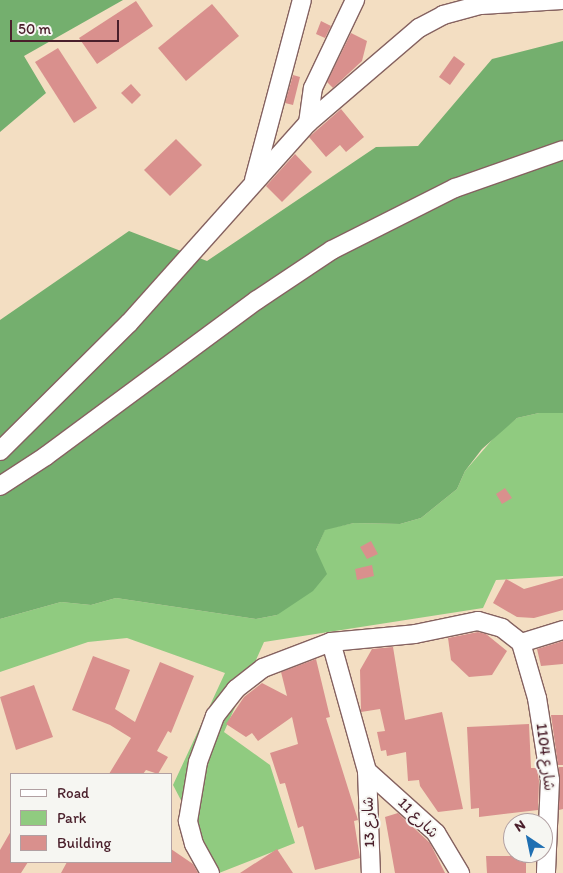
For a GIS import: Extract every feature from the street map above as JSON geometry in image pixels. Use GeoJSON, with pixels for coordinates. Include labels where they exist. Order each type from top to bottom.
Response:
{"type":"FeatureCollection","features":[{"type":"Feature","properties":{"kind":"street"},"geometry":{"type":"LineString","coordinates":[[254,183],[302,0]]}},
{"type":"Feature","properties":{"kind":"street"},"geometry":{"type":"LineString","coordinates":[[308,123],[312,88],[355,0]]}},
{"type":"Feature","properties":{"kind":"street"},"geometry":{"type":"LineString","coordinates":[[0,451],[129,323],[308,123],[429,21],[481,5],[562,0]]}},
{"type":"Feature","properties":{"kind":"street"},"geometry":{"type":"LineString","coordinates":[[0,486],[46,456],[257,300],[332,250],[454,188],[563,150]]}},
{"type":"Feature","properties":{"kind":"street"},"geometry":{"type":"LineString","coordinates":[[210,873],[194,844],[188,821],[198,762],[216,716],[236,689],[263,668],[331,642],[415,634],[478,621],[502,628],[521,643],[563,630]]}},
{"type":"Feature","properties":{"kind":"street","name":"شارع 13"},"geometry":{"type":"LineString","coordinates":[[331,642],[367,771],[371,873]]}},
{"type":"Feature","properties":{"kind":"street","name":"شارع 1104"},"geometry":{"type":"LineString","coordinates":[[521,643],[537,698],[550,780],[546,873]]}},
{"type":"Feature","properties":{"kind":"street","name":"شارع 11"},"geometry":{"type":"LineString","coordinates":[[367,771],[436,833],[460,873]]}},
{"type":"Feature","properties":{"kind":"green space"},"geometry":{"type":"Polygon","coordinates":[[[0,0],[123,0],[24,56],[46,93],[0,132],[0,0]]]}},
{"type":"Feature","properties":{"kind":"green space"},"geometry":{"type":"Polygon","coordinates":[[[563,41],[563,413],[539,413],[517,418],[482,449],[465,471],[457,489],[421,518],[400,524],[354,523],[325,530],[316,550],[327,574],[313,591],[277,615],[256,619],[116,598],[91,605],[61,602],[0,619],[0,320],[129,231],[207,261],[376,147],[418,146],[492,59],[563,41]]]}},
{"type":"Feature","properties":{"kind":"green space"},"geometry":{"type":"Polygon","coordinates":[[[539,413],[563,413],[563,576],[496,580],[483,608],[264,642],[224,732],[270,765],[295,843],[219,873],[173,785],[225,673],[127,638],[88,642],[0,672],[0,619],[61,602],[91,605],[116,598],[256,619],[277,615],[316,550],[325,529],[354,523],[400,524],[421,518],[457,489],[465,471],[499,432],[517,418],[539,413]]]}},
{"type":"Feature","properties":{"kind":"building"},"geometry":{"type":"Polygon","coordinates":[[[136,1],[153,26],[97,64],[79,38],[136,1]]]}},
{"type":"Feature","properties":{"kind":"building"},"geometry":{"type":"Polygon","coordinates":[[[212,4],[239,36],[186,81],[158,48],[212,4]]]}},
{"type":"Feature","properties":{"kind":"building"},"geometry":{"type":"Polygon","coordinates":[[[321,21],[331,26],[325,38],[316,34],[321,21]]]}},
{"type":"Feature","properties":{"kind":"building"},"geometry":{"type":"Polygon","coordinates":[[[351,33],[367,41],[362,61],[333,88],[327,82],[351,33]]]}},
{"type":"Feature","properties":{"kind":"building"},"geometry":{"type":"Polygon","coordinates":[[[58,48],[97,108],[74,123],[35,62],[58,48]]]}},
{"type":"Feature","properties":{"kind":"building"},"geometry":{"type":"Polygon","coordinates":[[[454,56],[465,64],[450,85],[439,77],[454,56]]]}},
{"type":"Feature","properties":{"kind":"building"},"geometry":{"type":"Polygon","coordinates":[[[293,75],[300,77],[293,105],[285,103],[293,75]]]}},
{"type":"Feature","properties":{"kind":"building"},"geometry":{"type":"Polygon","coordinates":[[[131,84],[141,95],[132,104],[121,93],[131,84]]]}},
{"type":"Feature","properties":{"kind":"building"},"geometry":{"type":"Polygon","coordinates":[[[341,109],[364,137],[346,152],[340,145],[326,157],[309,137],[341,109]]]}},
{"type":"Feature","properties":{"kind":"building"},"geometry":{"type":"Polygon","coordinates":[[[176,139],[202,165],[170,196],[144,170],[176,139]]]}},
{"type":"Feature","properties":{"kind":"building"},"geometry":{"type":"Polygon","coordinates":[[[295,154],[312,172],[282,202],[266,186],[295,154]]]}},
{"type":"Feature","properties":{"kind":"building"},"geometry":{"type":"Polygon","coordinates":[[[505,488],[512,498],[502,504],[496,494],[505,488]]]}},
{"type":"Feature","properties":{"kind":"building"},"geometry":{"type":"Polygon","coordinates":[[[371,541],[378,554],[367,559],[360,547],[371,541]]]}},
{"type":"Feature","properties":{"kind":"building"},"geometry":{"type":"Polygon","coordinates":[[[372,565],[374,576],[357,580],[355,569],[372,565]]]}},
{"type":"Feature","properties":{"kind":"building"},"geometry":{"type":"Polygon","coordinates":[[[563,578],[563,610],[534,618],[517,617],[493,603],[506,579],[524,589],[563,578]]]}},
{"type":"Feature","properties":{"kind":"building"},"geometry":{"type":"Polygon","coordinates":[[[478,632],[486,634],[507,651],[492,675],[469,677],[451,660],[448,638],[478,632]]]}},
{"type":"Feature","properties":{"kind":"building"},"geometry":{"type":"Polygon","coordinates":[[[563,641],[563,664],[541,666],[537,649],[563,641]]]}},
{"type":"Feature","properties":{"kind":"building"},"geometry":{"type":"Polygon","coordinates":[[[393,647],[405,720],[442,712],[463,809],[438,812],[420,786],[419,780],[408,781],[406,752],[387,756],[386,750],[381,751],[377,732],[385,731],[380,709],[361,712],[360,670],[372,649],[393,647]]]}},
{"type":"Feature","properties":{"kind":"building"},"geometry":{"type":"Polygon","coordinates":[[[93,656],[130,670],[115,709],[135,722],[160,662],[194,676],[171,733],[168,731],[157,751],[168,757],[159,773],[146,770],[144,773],[110,773],[131,738],[110,725],[72,710],[93,656]]]}},
{"type":"Feature","properties":{"kind":"building"},"geometry":{"type":"Polygon","coordinates":[[[316,659],[330,717],[326,718],[358,820],[354,821],[360,858],[315,870],[303,826],[298,828],[285,783],[280,784],[270,753],[298,744],[292,717],[258,741],[252,733],[246,737],[226,724],[244,697],[262,683],[287,696],[281,672],[316,659]]]}},
{"type":"Feature","properties":{"kind":"building"},"geometry":{"type":"Polygon","coordinates":[[[34,685],[53,737],[16,750],[0,697],[34,685]]]}},
{"type":"Feature","properties":{"kind":"building"},"geometry":{"type":"Polygon","coordinates":[[[551,715],[563,715],[563,765],[558,765],[551,715]]]}},
{"type":"Feature","properties":{"kind":"building"},"geometry":{"type":"Polygon","coordinates":[[[529,724],[531,768],[537,768],[539,781],[538,810],[479,817],[479,808],[471,809],[467,727],[529,724]]]}},
{"type":"Feature","properties":{"kind":"building"},"geometry":{"type":"Polygon","coordinates":[[[559,767],[563,767],[563,809],[559,810],[559,767]]]}},
{"type":"Feature","properties":{"kind":"building"},"geometry":{"type":"Polygon","coordinates":[[[398,813],[430,843],[445,873],[395,873],[385,817],[398,813]]]}},
{"type":"Feature","properties":{"kind":"building"},"geometry":{"type":"Polygon","coordinates":[[[10,833],[10,863],[27,863],[21,873],[0,873],[0,850],[10,833]]]}},
{"type":"Feature","properties":{"kind":"building"},"geometry":{"type":"Polygon","coordinates":[[[277,849],[293,873],[240,873],[277,849]]]}},
{"type":"Feature","properties":{"kind":"building"},"geometry":{"type":"Polygon","coordinates":[[[172,850],[193,864],[198,873],[61,873],[66,863],[172,863],[172,850]]]}},
{"type":"Feature","properties":{"kind":"building"},"geometry":{"type":"Polygon","coordinates":[[[486,856],[503,856],[503,863],[526,863],[526,873],[487,873],[486,856]]]}}]}
